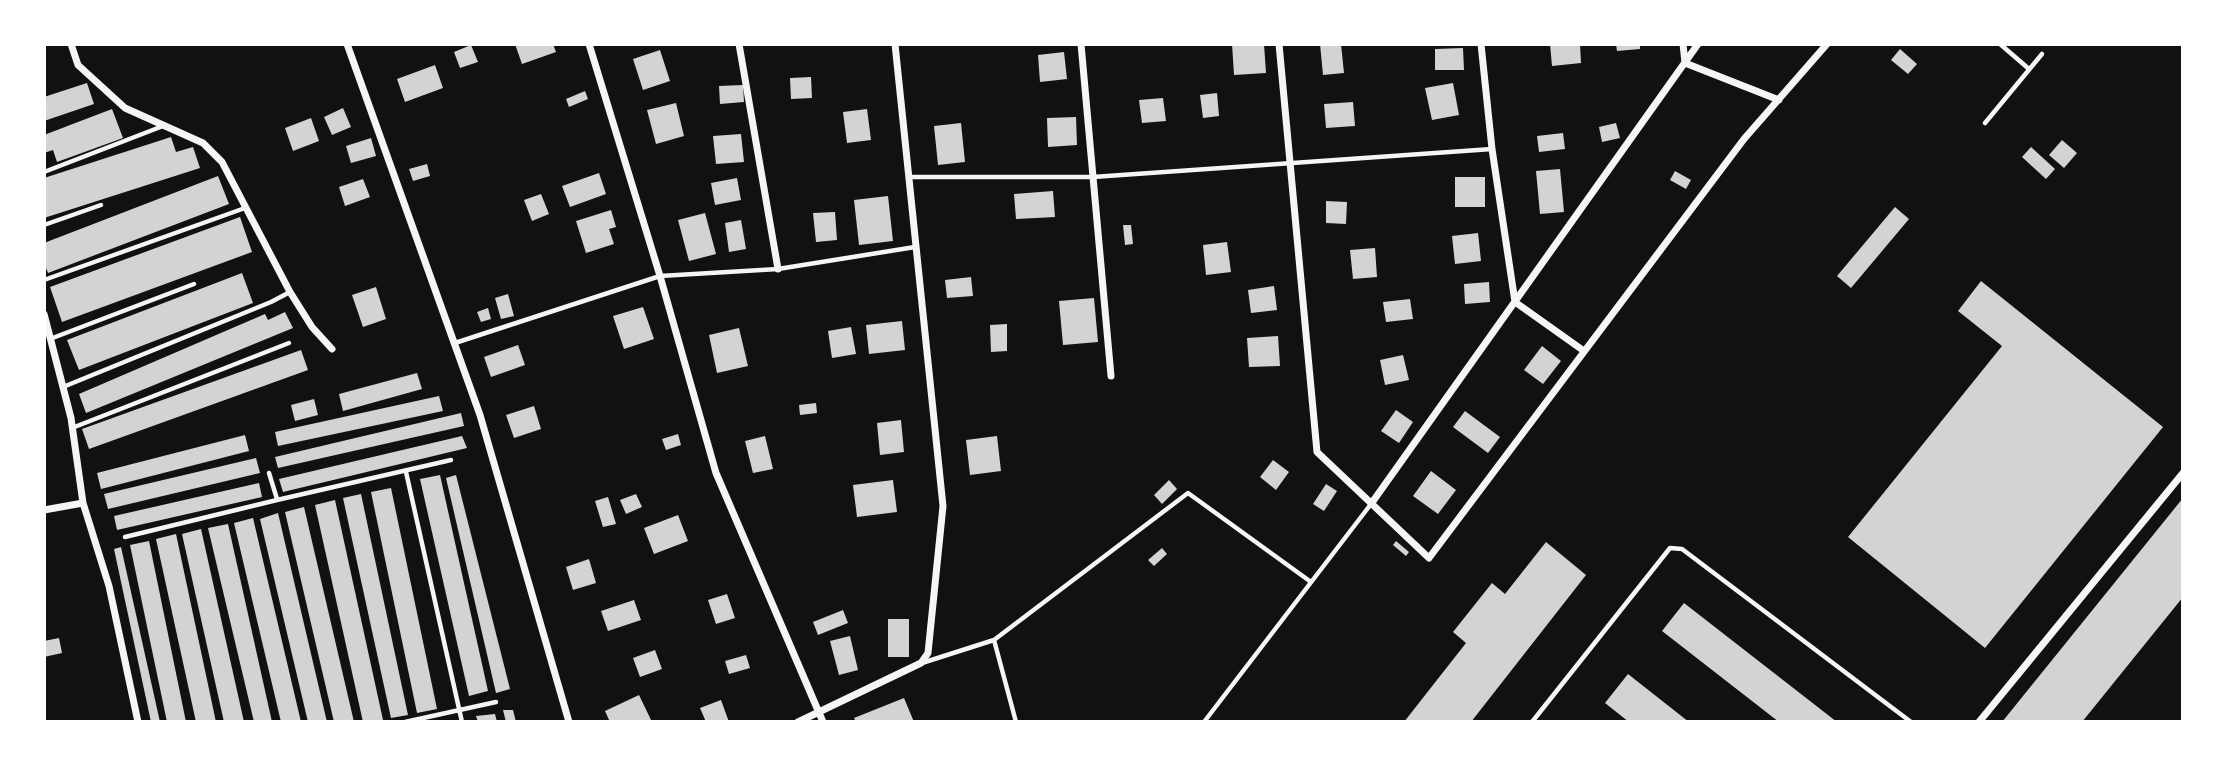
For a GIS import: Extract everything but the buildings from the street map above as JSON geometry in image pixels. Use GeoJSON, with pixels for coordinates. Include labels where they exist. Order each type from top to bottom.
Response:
{"type":"FeatureCollection","features":[{"type":"Feature","properties":{"kind":"street"},"geometry":{"type":"LineString","coordinates":[[71,44],[78,65],[125,108],[203,144],[222,162],[290,292],[312,327],[332,349]]}},
{"type":"Feature","properties":{"kind":"street"},"geometry":{"type":"LineString","coordinates":[[347,44],[480,415],[569,722]]}},
{"type":"Feature","properties":{"kind":"street"},"geometry":{"type":"LineString","coordinates":[[589,44],[660,276],[716,473],[822,722]]}},
{"type":"Feature","properties":{"kind":"street"},"geometry":{"type":"LineString","coordinates":[[739,44],[778,270]]}},
{"type":"Feature","properties":{"kind":"street"},"geometry":{"type":"LineString","coordinates":[[798,722],[921,663],[928,653],[943,506],[894,44]]}},
{"type":"Feature","properties":{"kind":"street"},"geometry":{"type":"LineString","coordinates":[[1081,44],[1111,376]]}},
{"type":"Feature","properties":{"kind":"street"},"geometry":{"type":"LineString","coordinates":[[1279,44],[1317,452],[1429,558],[1744,139],[1827,44]]}},
{"type":"Feature","properties":{"kind":"street"},"geometry":{"type":"LineString","coordinates":[[1482,44],[1492,149],[1515,302],[1584,351]]}},
{"type":"Feature","properties":{"kind":"street"},"geometry":{"type":"LineString","coordinates":[[1683,44],[1685,63]]}},
{"type":"Feature","properties":{"kind":"street"},"geometry":{"type":"LineString","coordinates":[[1371,503],[1698,44]]}},
{"type":"Feature","properties":{"kind":"street"},"geometry":{"type":"LineString","coordinates":[[1685,63],[1779,100]]}},
{"type":"Feature","properties":{"kind":"street"},"geometry":{"type":"LineString","coordinates":[[44,314],[72,428],[83,503],[109,586],[138,722]]}},
{"type":"Feature","properties":{"kind":"street"},"geometry":{"type":"LineString","coordinates":[[1979,722],[2183,472]]}},
{"type":"Feature","properties":{"kind":"street"},"geometry":{"type":"LineString","coordinates":[[44,510],[83,503]]}},
{"type":"Feature","properties":{"kind":"lane"},"geometry":{"type":"LineString","coordinates":[[2000,44],[2029,69]]}},
{"type":"Feature","properties":{"kind":"lane"},"geometry":{"type":"LineString","coordinates":[[1985,122],[2042,54]]}},
{"type":"Feature","properties":{"kind":"lane"},"geometry":{"type":"LineString","coordinates":[[44,173],[164,126]]}},
{"type":"Feature","properties":{"kind":"lane"},"geometry":{"type":"LineString","coordinates":[[908,177],[1093,177],[1492,149]]}},
{"type":"Feature","properties":{"kind":"lane"},"geometry":{"type":"LineString","coordinates":[[44,225],[102,205]]}},
{"type":"Feature","properties":{"kind":"lane"},"geometry":{"type":"LineString","coordinates":[[44,280],[246,208]]}},
{"type":"Feature","properties":{"kind":"lane"},"geometry":{"type":"LineString","coordinates":[[455,343],[660,276],[778,270],[915,247]]}},
{"type":"Feature","properties":{"kind":"lane"},"geometry":{"type":"LineString","coordinates":[[50,339],[194,284]]}},
{"type":"Feature","properties":{"kind":"lane"},"geometry":{"type":"LineString","coordinates":[[63,387],[290,292]]}},
{"type":"Feature","properties":{"kind":"lane"},"geometry":{"type":"LineString","coordinates":[[72,428],[289,343]]}},
{"type":"Feature","properties":{"kind":"lane"},"geometry":{"type":"LineString","coordinates":[[125,537],[451,460]]}},
{"type":"Feature","properties":{"kind":"lane"},"geometry":{"type":"LineString","coordinates":[[406,472],[463,722]]}},
{"type":"Feature","properties":{"kind":"lane"},"geometry":{"type":"LineString","coordinates":[[269,473],[277,500]]}},
{"type":"Feature","properties":{"kind":"lane"},"geometry":{"type":"LineString","coordinates":[[921,663],[994,640],[1188,493],[1311,582]]}},
{"type":"Feature","properties":{"kind":"lane"},"geometry":{"type":"LineString","coordinates":[[1204,722],[1371,503]]}},
{"type":"Feature","properties":{"kind":"lane"},"geometry":{"type":"LineString","coordinates":[[1532,722],[1670,548],[1682,549],[1911,722]]}},
{"type":"Feature","properties":{"kind":"lane"},"geometry":{"type":"LineString","coordinates":[[994,640],[1016,722]]}},
{"type":"Feature","properties":{"kind":"lane"},"geometry":{"type":"LineString","coordinates":[[405,722],[496,702]]}}]}
